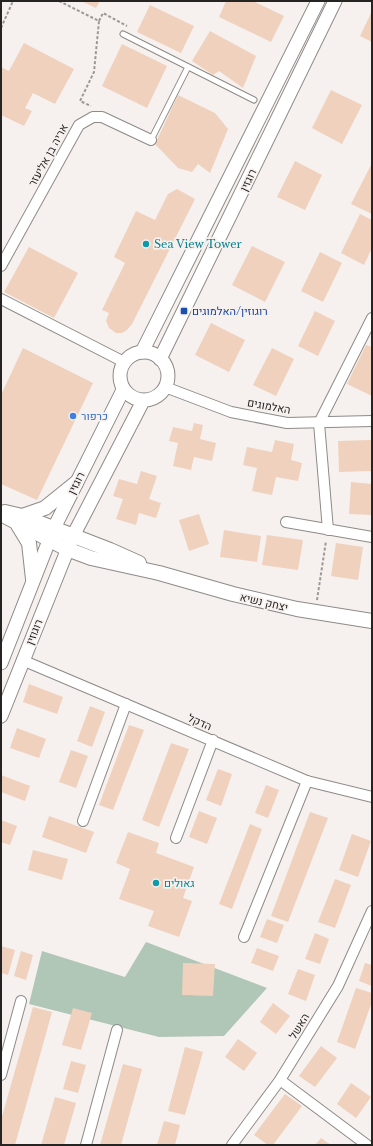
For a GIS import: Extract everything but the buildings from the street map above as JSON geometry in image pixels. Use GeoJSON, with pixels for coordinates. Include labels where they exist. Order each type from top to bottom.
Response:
{"type":"FeatureCollection","features":[{"type":"Feature","properties":{"kind":"main road"},"geometry":{"type":"LineString","coordinates":[[33,579],[29,543],[20,520],[45,508],[76,482]]}},
{"type":"Feature","properties":{"kind":"main road","name":"יצחק נשיא"},"geometry":{"type":"LineString","coordinates":[[1,511],[51,534],[67,549],[98,559],[159,573],[233,594],[315,612],[372,621]]}},
{"type":"Feature","properties":{"kind":"main road","name":"יצחק נשיא"},"geometry":{"type":"LineString","coordinates":[[1,514],[20,520]]}},
{"type":"Feature","properties":{"kind":"main road","name":"יצחק נשיא"},"geometry":{"type":"LineString","coordinates":[[51,534],[73,536],[110,550],[159,573]]}},
{"type":"Feature","properties":{"kind":"street","name":"רוגזין"},"geometry":{"type":"LineString","coordinates":[[142,352],[318,1]]}},
{"type":"Feature","properties":{"kind":"street","name":"רוגזין"},"geometry":{"type":"LineString","coordinates":[[160,359],[335,1]]}},
{"type":"Feature","properties":{"kind":"street"},"geometry":{"type":"LineString","coordinates":[[93,117],[102,117],[151,140]]}},
{"type":"Feature","properties":{"kind":"street","name":"אריה בן אליעזר"},"geometry":{"type":"LineString","coordinates":[[1,266],[79,125],[93,117]]}},
{"type":"Feature","properties":{"kind":"street"},"geometry":{"type":"LineString","coordinates":[[1,299],[124,362]]}},
{"type":"Feature","properties":{"kind":"street"},"geometry":{"type":"LineString","coordinates":[[328,530],[319,423],[372,318]]}},
{"type":"Feature","properties":{"kind":"street"},"geometry":{"type":"LineString","coordinates":[[142,352],[155,355],[160,359],[168,372],[165,387],[156,397],[143,401],[129,395],[124,390],[119,376],[124,362],[135,354],[142,352]]}},
{"type":"Feature","properties":{"kind":"street","name":"האלמוגים"},"geometry":{"type":"LineString","coordinates":[[165,387],[231,412],[286,423],[372,421]]}},
{"type":"Feature","properties":{"kind":"street","name":"רוגזין"},"geometry":{"type":"LineString","coordinates":[[33,579],[51,534],[76,482],[124,390]]}},
{"type":"Feature","properties":{"kind":"street","name":"רוגזין"},"geometry":{"type":"LineString","coordinates":[[67,549],[143,401]]}},
{"type":"Feature","properties":{"kind":"street"},"geometry":{"type":"LineString","coordinates":[[286,522],[372,537]]}},
{"type":"Feature","properties":{"kind":"street","name":"רוגוזין"},"geometry":{"type":"LineString","coordinates":[[1,716],[67,549]]}},
{"type":"Feature","properties":{"kind":"street","name":"רוגוזין"},"geometry":{"type":"LineString","coordinates":[[1,663],[33,579]]}},
{"type":"Feature","properties":{"kind":"street","name":"הדקל"},"geometry":{"type":"LineString","coordinates":[[22,660],[307,781],[372,797]]}},
{"type":"Feature","properties":{"kind":"street"},"geometry":{"type":"LineString","coordinates":[[83,821],[126,704]]}},
{"type":"Feature","properties":{"kind":"street"},"geometry":{"type":"LineString","coordinates":[[176,838],[213,740]]}},
{"type":"Feature","properties":{"kind":"street"},"geometry":{"type":"LineString","coordinates":[[244,937],[307,781]]}},
{"type":"Feature","properties":{"kind":"street","name":"האשל"},"geometry":{"type":"LineString","coordinates":[[232,1145],[280,1080],[338,986],[372,911]]}},
{"type":"Feature","properties":{"kind":"street"},"geometry":{"type":"LineString","coordinates":[[1,1075],[21,1001]]}},
{"type":"Feature","properties":{"kind":"street"},"geometry":{"type":"LineString","coordinates":[[86,1145],[117,1030]]}},
{"type":"Feature","properties":{"kind":"street"},"geometry":{"type":"LineString","coordinates":[[280,1080],[363,1144]]}},
{"type":"Feature","properties":{"kind":"lane"},"geometry":{"type":"LineString","coordinates":[[123,34],[254,100]]}},
{"type":"Feature","properties":{"kind":"lane"},"geometry":{"type":"LineString","coordinates":[[151,140],[188,67]]}},
{"type":"Feature","properties":{"kind":"path"},"geometry":{"type":"LineString","coordinates":[[1,28],[14,1]]}},
{"type":"Feature","properties":{"kind":"path"},"geometry":{"type":"LineString","coordinates":[[59,1],[99,21]]}},
{"type":"Feature","properties":{"kind":"path"},"geometry":{"type":"LineString","coordinates":[[93,117],[91,106],[80,101],[94,72],[99,21],[103,13],[120,22]]}},
{"type":"Feature","properties":{"kind":"path"},"geometry":{"type":"LineString","coordinates":[[315,612],[328,530]]}},
{"type":"Feature","properties":{"kind":"green space"},"geometry":{"type":"Polygon","coordinates":[[[146,942],[267,988],[224,1036],[159,1037],[29,1004],[42,951],[125,977],[146,942]]]}},
{"type":"Feature","properties":{"kind":"place","name":"Sea View Tower"},"geometry":{"type":"Point","coordinates":[146,244]}},
{"type":"Feature","properties":{"kind":"place","name":"רוגוזין/האלמוגים"},"geometry":{"type":"Point","coordinates":[184,311]}},
{"type":"Feature","properties":{"kind":"place","name":"כרפור"},"geometry":{"type":"Point","coordinates":[73,416]}},
{"type":"Feature","properties":{"kind":"place","name":"גאולים"},"geometry":{"type":"Point","coordinates":[156,883]}}]}
